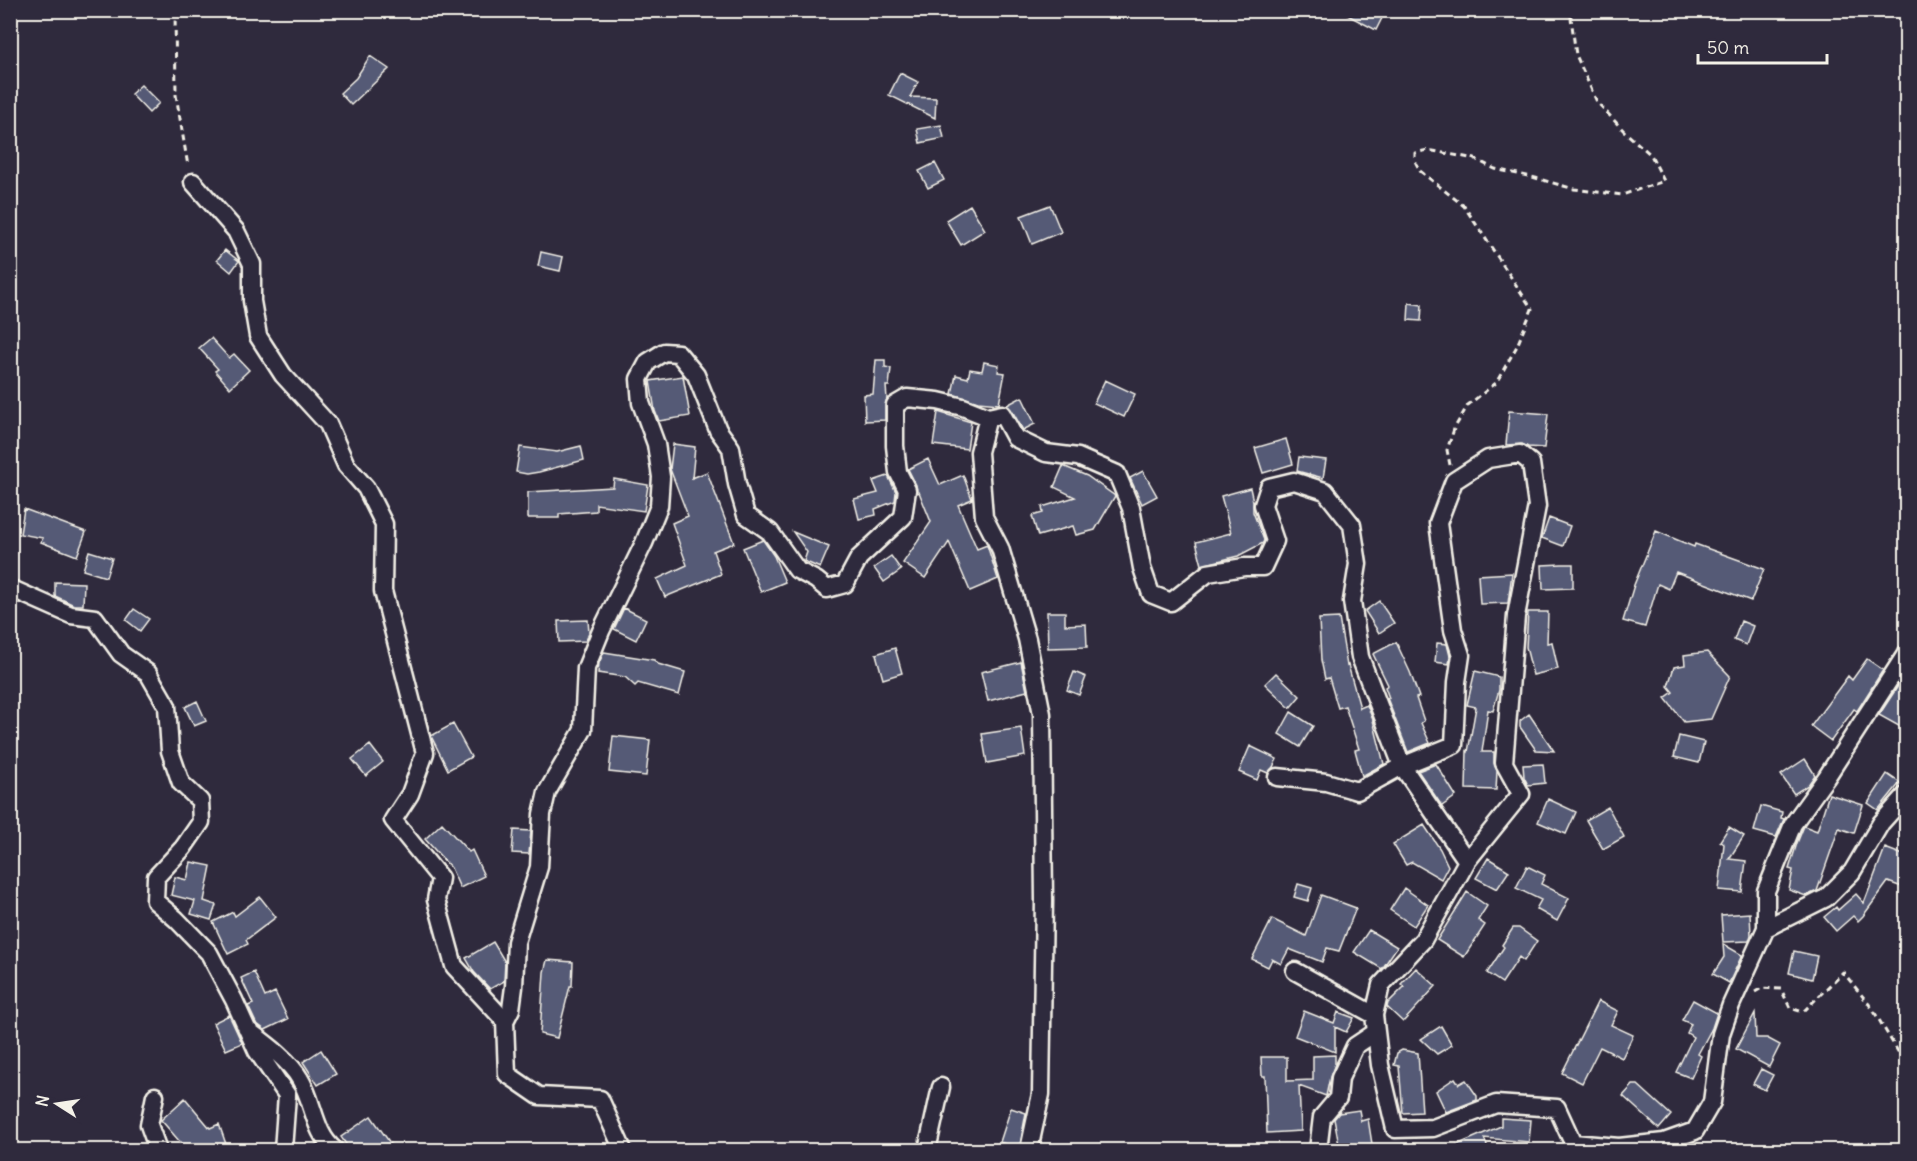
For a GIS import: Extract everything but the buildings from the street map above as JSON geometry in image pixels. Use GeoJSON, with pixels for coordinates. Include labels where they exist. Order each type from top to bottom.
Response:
{"type":"FeatureCollection","features":[{"type":"Feature","properties":{"kind":"street"},"geometry":{"type":"LineString","coordinates":[[193,182],[236,231],[252,264],[252,301],[258,336],[282,375],[328,424],[346,465],[366,488],[384,524],[383,591],[425,753],[410,794],[393,820],[441,878],[436,900],[454,966],[505,1021]]}},
{"type":"Feature","properties":{"kind":"street"},"geometry":{"type":"LineString","coordinates":[[623,1150],[600,1099],[539,1096],[507,1074],[505,1021],[511,1009],[516,942],[539,867],[542,814],[547,792],[583,730],[586,668],[659,506],[660,477],[656,444],[641,403],[639,379],[648,362],[664,352],[678,353],[696,375],[718,430],[731,448],[737,484],[746,515],[770,532],[797,570],[827,589],[845,584],[859,558],[903,517],[906,490],[898,472],[895,446],[896,405],[907,398],[938,401],[963,407],[988,417],[1002,414],[1015,438],[1046,453],[1078,457],[1117,474],[1131,508],[1142,568],[1151,594],[1171,602],[1208,573],[1244,567],[1263,567],[1275,541],[1263,505],[1269,487],[1294,481],[1325,491],[1352,525],[1358,564],[1352,601],[1360,657],[1402,766],[1467,861]]}},
{"type":"Feature","properties":{"kind":"street"},"geometry":{"type":"LineString","coordinates":[[988,417],[979,452],[984,517],[999,548],[1027,639],[1042,714],[1044,900],[1041,1094],[1029,1150]]}},
{"type":"Feature","properties":{"kind":"street"},"geometry":{"type":"LineString","coordinates":[[1277,777],[1326,782],[1357,791],[1402,766],[1454,745],[1457,682],[1461,655],[1453,630],[1438,524],[1454,481],[1488,459],[1520,454],[1531,463],[1537,506],[1516,616],[1504,764],[1521,794],[1467,861],[1423,940],[1381,985],[1374,1014],[1380,1065],[1395,1129],[1433,1128],[1496,1104],[1557,1108],[1574,1143],[1641,1147],[1695,1131],[1712,1102],[1721,1034],[1731,1005],[1766,928],[1766,891],[1793,824],[1826,778],[1906,654]]}},
{"type":"Feature","properties":{"kind":"street"},"geometry":{"type":"LineString","coordinates":[[10,588],[71,615],[95,618],[121,654],[148,673],[167,706],[170,751],[181,783],[200,801],[201,822],[183,848],[156,877],[155,901],[176,919],[208,953],[234,999],[257,1051],[287,1095],[283,1150]]}},
{"type":"Feature","properties":{"kind":"street"},"geometry":{"type":"LineString","coordinates":[[1766,928],[1826,898],[1852,872],[1881,824],[1906,795]]}},
{"type":"Feature","properties":{"kind":"street"},"geometry":{"type":"LineString","coordinates":[[1294,971],[1374,1014]]}},
{"type":"Feature","properties":{"kind":"street"},"geometry":{"type":"LineString","coordinates":[[248,1030],[274,1049],[300,1078],[325,1143],[335,1150]]}},
{"type":"Feature","properties":{"kind":"street"},"geometry":{"type":"LineString","coordinates":[[1318,1150],[1322,1117],[1338,1098],[1340,1078],[1355,1046],[1376,1032]]}},
{"type":"Feature","properties":{"kind":"street"},"geometry":{"type":"LineString","coordinates":[[927,1150],[941,1087]]}},
{"type":"Feature","properties":{"kind":"street"},"geometry":{"type":"LineString","coordinates":[[155,1096],[149,1125],[158,1150]]}},
{"type":"Feature","properties":{"kind":"path"},"geometry":{"type":"LineString","coordinates":[[175,10],[176,95],[185,156],[193,182]]}},
{"type":"Feature","properties":{"kind":"path"},"geometry":{"type":"LineString","coordinates":[[1454,481],[1447,450],[1454,429],[1468,405],[1496,383],[1532,309],[1464,206],[1420,171],[1415,161],[1415,153],[1428,150],[1475,159],[1495,169],[1574,189],[1622,195],[1664,181],[1651,155],[1597,102],[1576,56],[1569,10]]}},
{"type":"Feature","properties":{"kind":"path"},"geometry":{"type":"LineString","coordinates":[[1754,993],[1762,988],[1781,989],[1790,1008],[1803,1012],[1843,972],[1872,1008],[1906,1065]]}}]}
